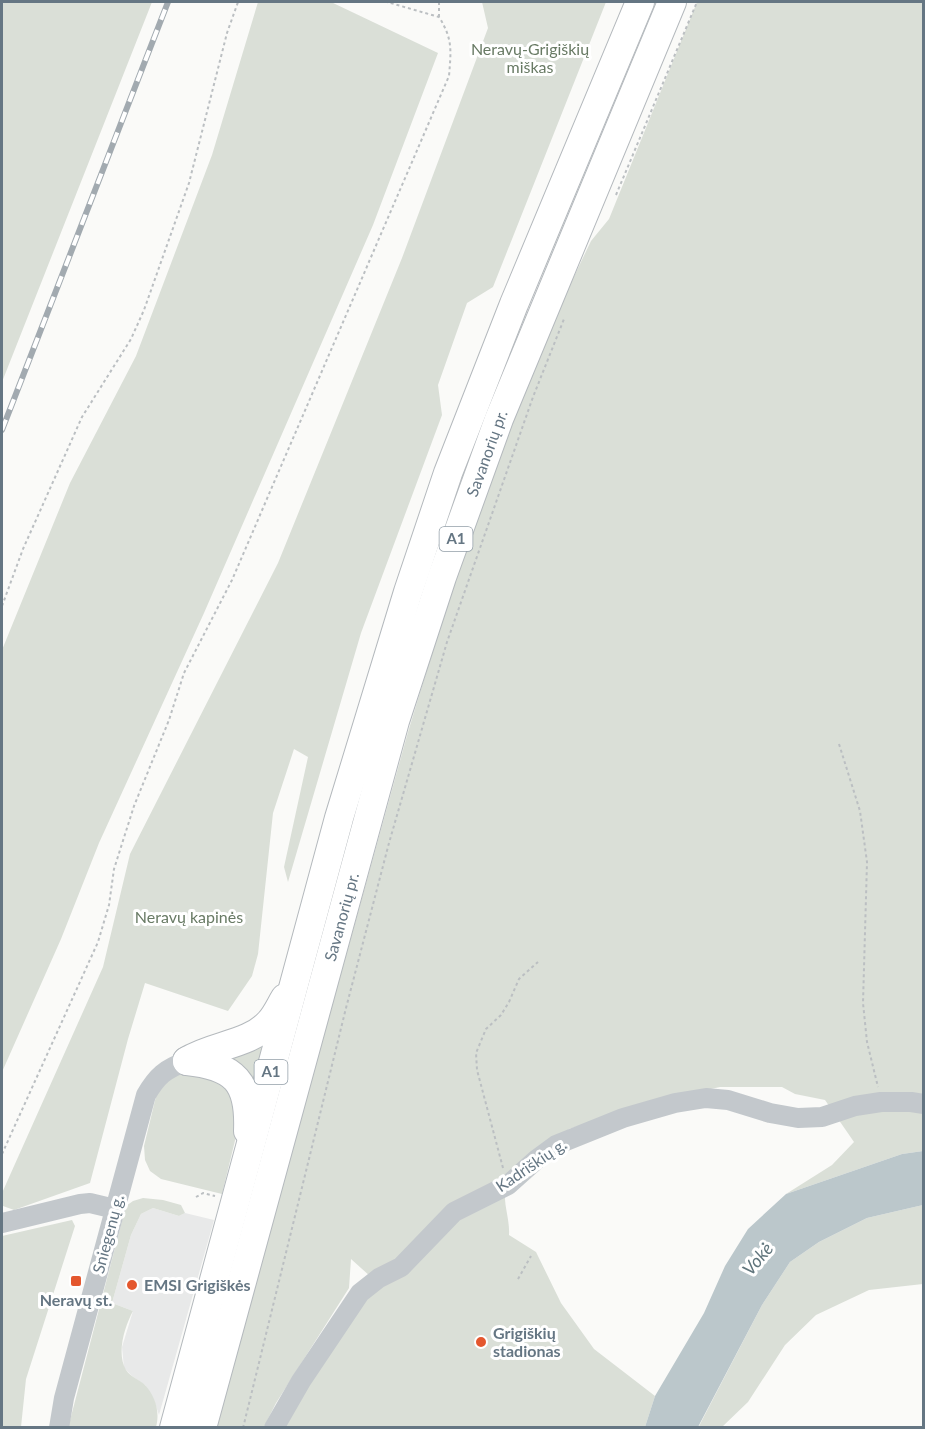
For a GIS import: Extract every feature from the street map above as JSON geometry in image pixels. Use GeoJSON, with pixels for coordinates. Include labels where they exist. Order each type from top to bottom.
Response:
{"type":"FeatureCollection","features":[{"type":"Feature","properties":{"kind":"highway","name":"A1"},"geometry":{"type":"LineString","coordinates":[[175,1422],[339,818],[408,592],[448,473],[514,304],[640,2]]}},
{"type":"Feature","properties":{"kind":"highway","name":"Savanorių pr."},"geometry":{"type":"LineString","coordinates":[[202,1428],[395,722],[442,577],[499,419],[672,2]]}},
{"type":"Feature","properties":{"kind":"highway"},"geometry":{"type":"LineString","coordinates":[[499,419],[632,130],[687,2]]}},
{"type":"Feature","properties":{"kind":"highway"},"geometry":{"type":"LineString","coordinates":[[187,1061],[197,1054],[254,1034],[269,1023],[296,981]]}},
{"type":"Feature","properties":{"kind":"highway"},"geometry":{"type":"LineString","coordinates":[[187,1061],[222,1067],[232,1074],[240,1085],[246,1096],[249,1127],[246,1163]]}},
{"type":"Feature","properties":{"kind":"highway"},"geometry":{"type":"LineString","coordinates":[[162,1391],[175,1422]]}},
{"type":"Feature","properties":{"kind":"street","name":"Sniegenų g."},"geometry":{"type":"LineString","coordinates":[[59,1428],[64,1398],[146,1095],[154,1081],[168,1068],[187,1061]]}},
{"type":"Feature","properties":{"kind":"street","name":"Kadriškių g."},"geometry":{"type":"LineString","coordinates":[[274,1428],[301,1381],[360,1293],[379,1278],[401,1267],[454,1212],[508,1185],[556,1145],[623,1118],[675,1103],[706,1098],[728,1100],[770,1113],[798,1118],[822,1117],[855,1106],[882,1102],[924,1104]]}},
{"type":"Feature","properties":{"kind":"street"},"geometry":{"type":"LineString","coordinates":[[2,1223],[80,1204],[90,1203],[115,1209]]}},
{"type":"Feature","properties":{"kind":"path"},"geometry":{"type":"LineString","coordinates":[[2,606],[23,549],[82,417],[130,339],[144,310],[189,183],[227,33],[238,2]]}},
{"type":"Feature","properties":{"kind":"path"},"geometry":{"type":"LineString","coordinates":[[387,2],[439,17]]}},
{"type":"Feature","properties":{"kind":"path"},"geometry":{"type":"LineString","coordinates":[[2,1154],[98,942],[109,905],[114,869],[134,806],[169,720],[184,673],[232,580],[450,76],[452,47],[448,31],[439,17],[439,2]]}},
{"type":"Feature","properties":{"kind":"path"},"geometry":{"type":"LineString","coordinates":[[612,203],[697,2]]}},
{"type":"Feature","properties":{"kind":"path"},"geometry":{"type":"LineString","coordinates":[[243,1428],[346,1008],[389,843],[447,642],[533,397],[568,311]]}},
{"type":"Feature","properties":{"kind":"path"},"geometry":{"type":"LineString","coordinates":[[839,744],[860,811],[867,862],[863,1003],[867,1042],[882,1102]]}},
{"type":"Feature","properties":{"kind":"path"},"geometry":{"type":"LineString","coordinates":[[508,1185],[477,1070],[476,1053],[486,1029],[501,1015],[519,979],[538,962]]}},
{"type":"Feature","properties":{"kind":"path"},"geometry":{"type":"LineString","coordinates":[[518,1279],[531,1256]]}},
{"type":"Feature","properties":{"kind":"shaded area"},"geometry":{"type":"Polygon","coordinates":[[[153,1208],[179,1216],[185,1213],[214,1220],[159,1415],[154,1400],[145,1385],[124,1368],[122,1347],[133,1311],[112,1303],[131,1235],[141,1214],[153,1208]]]}},
{"type":"Feature","properties":{"kind":"green space"},"geometry":{"type":"Polygon","coordinates":[[[2,2],[152,2],[2,382],[2,2]]]}},
{"type":"Feature","properties":{"kind":"green space"},"geometry":{"type":"Polygon","coordinates":[[[258,2],[331,2],[438,53],[373,225],[204,613],[99,843],[61,939],[2,1072],[2,650],[70,483],[136,356],[212,155],[258,2]]]}},
{"type":"Feature","properties":{"kind":"green space"},"geometry":{"type":"Polygon","coordinates":[[[482,2],[606,2],[493,287],[467,303],[438,385],[442,415],[361,633],[288,882],[284,867],[308,757],[294,749],[273,813],[258,954],[252,976],[228,1011],[145,983],[90,1183],[14,1210],[3,1206],[2,1193],[103,967],[130,854],[278,563],[402,258],[488,28],[482,2]]]}},
{"type":"Feature","properties":{"kind":"green space"},"geometry":{"type":"Polygon","coordinates":[[[697,2],[923,2],[923,1151],[902,1154],[786,1194],[832,1165],[854,1142],[825,1100],[795,1094],[782,1087],[720,1087],[663,1099],[569,1129],[505,1192],[509,1235],[536,1252],[561,1303],[594,1349],[655,1396],[645,1427],[280,1427],[371,1277],[351,1259],[349,1288],[276,1403],[264,1427],[215,1428],[408,732],[474,523],[568,289],[591,241],[609,219],[697,2]]]}},
{"type":"Feature","properties":{"kind":"green space"},"geometry":{"type":"Polygon","coordinates":[[[266,1034],[251,1087],[222,1060],[266,1034]]]}},
{"type":"Feature","properties":{"kind":"green space"},"geometry":{"type":"Polygon","coordinates":[[[195,1069],[216,1070],[241,1116],[222,1194],[161,1179],[150,1171],[145,1160],[144,1146],[158,1088],[175,1075],[195,1069]]]}},
{"type":"Feature","properties":{"kind":"green space"},"geometry":{"type":"Polygon","coordinates":[[[143,1198],[181,1205],[185,1213],[179,1216],[153,1208],[141,1214],[131,1235],[112,1303],[133,1311],[123,1340],[123,1363],[126,1370],[144,1384],[152,1394],[157,1410],[156,1427],[68,1428],[126,1206],[143,1198]]]}},
{"type":"Feature","properties":{"kind":"green space"},"geometry":{"type":"Polygon","coordinates":[[[923,1205],[923,1284],[869,1290],[816,1315],[785,1345],[748,1402],[722,1427],[698,1428],[762,1305],[790,1262],[819,1242],[867,1218],[923,1205]]]}},
{"type":"Feature","properties":{"kind":"green space"},"geometry":{"type":"Polygon","coordinates":[[[72,1220],[75,1226],[26,1379],[21,1427],[2,1427],[2,1236],[72,1220]]]}},
{"type":"Feature","properties":{"kind":"water","name":"Vokė"},"geometry":{"type":"Polygon","coordinates":[[[923,1151],[923,1205],[867,1218],[819,1242],[790,1262],[762,1305],[698,1427],[645,1427],[655,1396],[704,1313],[725,1266],[748,1229],[786,1194],[902,1154],[923,1151]]]}},
{"type":"Feature","properties":{"kind":"railway"},"geometry":{"type":"LineString","coordinates":[[2,430],[168,2]]}},
{"type":"Feature","properties":{"kind":"place","name":"Neravų st."},"geometry":{"type":"Point","coordinates":[76,1281]}},
{"type":"Feature","properties":{"kind":"place","name":"EMSI Grigiškės"},"geometry":{"type":"Point","coordinates":[132,1285]}},
{"type":"Feature","properties":{"kind":"place","name":"Grigiškių stadionas"},"geometry":{"type":"Point","coordinates":[481,1342]}},
{"type":"Feature","properties":{"kind":"park label","name":"Neravų-Grigiškių miškas"},"geometry":{"type":"Point","coordinates":[530,58]}},
{"type":"Feature","properties":{"kind":"park label","name":"Neravų kapinės"},"geometry":{"type":"Point","coordinates":[189,917]}}]}
